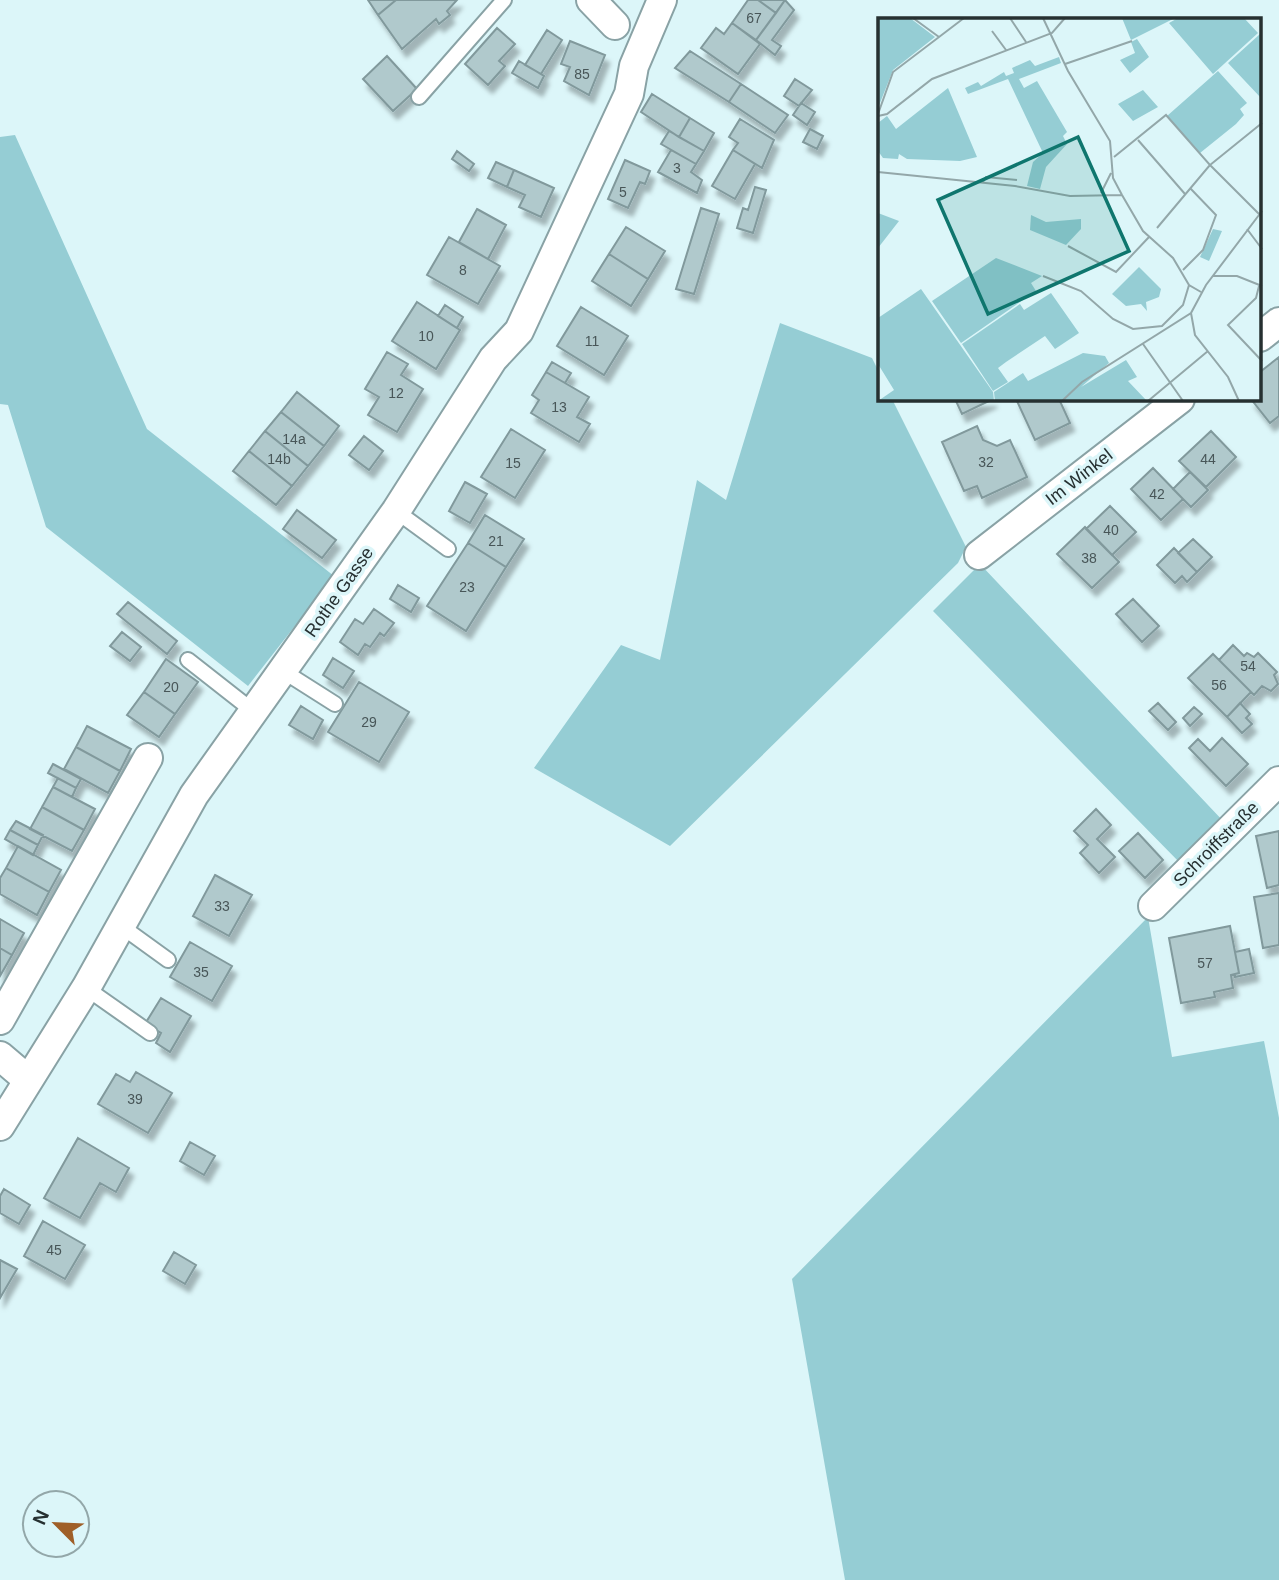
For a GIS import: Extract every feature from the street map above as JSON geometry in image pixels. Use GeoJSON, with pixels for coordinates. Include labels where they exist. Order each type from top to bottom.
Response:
{"type":"FeatureCollection","features":[{"type":"Feature","properties":{"kind":"street"},"geometry":{"type":"LineString","coordinates":[[592,0],[615,25]]}},
{"type":"Feature","properties":{"kind":"street","name":"Rothe Gasse"},"geometry":{"type":"LineString","coordinates":[[0,1126],[86,988],[194,795],[396,511],[493,359],[519,331],[629,94],[643,43],[660,4]]}},
{"type":"Feature","properties":{"kind":"street"},"geometry":{"type":"LineString","coordinates":[[1262,335],[1279,322]]}},
{"type":"Feature","properties":{"kind":"street","name":"Im Winkel"},"geometry":{"type":"LineString","coordinates":[[979,555],[1177,401]]}},
{"type":"Feature","properties":{"kind":"street"},"geometry":{"type":"LineString","coordinates":[[0,1020],[148,758]]}},
{"type":"Feature","properties":{"kind":"street","name":"Schroiffstraße"},"geometry":{"type":"LineString","coordinates":[[1153,906],[1279,781]]}},
{"type":"Feature","properties":{"kind":"street"},"geometry":{"type":"LineString","coordinates":[[0,1056],[27,1079]]}},
{"type":"Feature","properties":{"kind":"lane"},"geometry":{"type":"LineString","coordinates":[[419,97],[504,0]]}},
{"type":"Feature","properties":{"kind":"lane"},"geometry":{"type":"LineString","coordinates":[[396,511],[448,549]]}},
{"type":"Feature","properties":{"kind":"lane"},"geometry":{"type":"LineString","coordinates":[[188,660],[253,711]]}},
{"type":"Feature","properties":{"kind":"lane"},"geometry":{"type":"LineString","coordinates":[[283,671],[335,704]]}},
{"type":"Feature","properties":{"kind":"lane"},"geometry":{"type":"LineString","coordinates":[[121,926],[168,960]]}},
{"type":"Feature","properties":{"kind":"lane"},"geometry":{"type":"LineString","coordinates":[[86,988],[150,1033]]}},
{"type":"Feature","properties":{"kind":"shaded area"},"geometry":{"type":"Polygon","coordinates":[[[15,135],[147,429],[334,576],[248,686],[46,527],[8,405],[0,404],[0,137],[15,135]]]}},
{"type":"Feature","properties":{"kind":"shaded area"},"geometry":{"type":"Polygon","coordinates":[[[780,323],[872,358],[878,370],[878,401],[893,401],[966,547],[958,563],[670,846],[534,768],[621,645],[660,660],[697,480],[726,500],[780,323]]]}},
{"type":"Feature","properties":{"kind":"shaded area"},"geometry":{"type":"Polygon","coordinates":[[[980,564],[1225,823],[1181,864],[933,611],[980,564]]]}},
{"type":"Feature","properties":{"kind":"shaded area"},"geometry":{"type":"Polygon","coordinates":[[[1148,917],[1172,1057],[1264,1041],[1279,1118],[1279,1580],[845,1580],[792,1279],[1148,917]]]}},
{"type":"Feature","properties":{"kind":"building"},"geometry":{"type":"Polygon","coordinates":[[[368,0],[396,0],[378,15],[368,0]]]}},
{"type":"Feature","properties":{"kind":"building"},"geometry":{"type":"Polygon","coordinates":[[[396,0],[457,0],[447,11],[450,15],[439,24],[436,19],[402,49],[378,15],[396,0]]]}},
{"type":"Feature","properties":{"kind":"building"},"geometry":{"type":"Polygon","coordinates":[[[748,0],[758,0],[776,13],[756,40],[732,23],[748,0]]]}},
{"type":"Feature","properties":{"kind":"building"},"geometry":{"type":"Polygon","coordinates":[[[758,0],[785,0],[776,13],[758,0]]]}},
{"type":"Feature","properties":{"kind":"building"},"geometry":{"type":"Polygon","coordinates":[[[785,0],[794,10],[772,40],[781,46],[775,55],[756,40],[785,0]]]}},
{"type":"Feature","properties":{"kind":"building"},"geometry":{"type":"Polygon","coordinates":[[[732,23],[760,44],[738,74],[701,48],[716,28],[724,34],[732,23]]]}},
{"type":"Feature","properties":{"kind":"building"},"geometry":{"type":"Polygon","coordinates":[[[497,28],[515,44],[499,61],[505,66],[488,85],[465,64],[497,28]]]}},
{"type":"Feature","properties":{"kind":"building"},"geometry":{"type":"Polygon","coordinates":[[[547,30],[562,40],[541,74],[525,65],[547,30]]]}},
{"type":"Feature","properties":{"kind":"building"},"geometry":{"type":"Polygon","coordinates":[[[570,41],[605,55],[589,95],[564,81],[570,67],[561,64],[570,41]]]}},
{"type":"Feature","properties":{"kind":"building"},"geometry":{"type":"Polygon","coordinates":[[[690,51],[741,84],[729,102],[675,68],[690,51]]]}},
{"type":"Feature","properties":{"kind":"building"},"geometry":{"type":"Polygon","coordinates":[[[387,56],[417,89],[393,111],[363,79],[387,56]]]}},
{"type":"Feature","properties":{"kind":"building"},"geometry":{"type":"Polygon","coordinates":[[[519,61],[544,76],[538,88],[512,73],[519,61]]]}},
{"type":"Feature","properties":{"kind":"building"},"geometry":{"type":"Polygon","coordinates":[[[795,79],[812,90],[799,106],[784,96],[795,79]]]}},
{"type":"Feature","properties":{"kind":"building"},"geometry":{"type":"Polygon","coordinates":[[[741,84],[788,115],[775,133],[729,102],[741,84]]]}},
{"type":"Feature","properties":{"kind":"building"},"geometry":{"type":"Polygon","coordinates":[[[652,94],[690,118],[679,137],[641,112],[652,94]]]}},
{"type":"Feature","properties":{"kind":"building"},"geometry":{"type":"Polygon","coordinates":[[[801,103],[815,112],[807,125],[793,115],[801,103]]]}},
{"type":"Feature","properties":{"kind":"building"},"geometry":{"type":"Polygon","coordinates":[[[690,118],[714,133],[704,151],[679,137],[690,118]]]}},
{"type":"Feature","properties":{"kind":"building"},"geometry":{"type":"Polygon","coordinates":[[[740,119],[774,140],[762,168],[733,150],[738,143],[729,137],[740,119]]]}},
{"type":"Feature","properties":{"kind":"building"},"geometry":{"type":"Polygon","coordinates":[[[810,129],[823,136],[817,149],[803,142],[810,129]]]}},
{"type":"Feature","properties":{"kind":"building"},"geometry":{"type":"Polygon","coordinates":[[[669,131],[704,151],[696,164],[661,144],[669,131]]]}},
{"type":"Feature","properties":{"kind":"building"},"geometry":{"type":"Polygon","coordinates":[[[671,150],[696,164],[691,172],[702,180],[697,193],[658,172],[671,150]]]}},
{"type":"Feature","properties":{"kind":"building"},"geometry":{"type":"Polygon","coordinates":[[[733,150],[755,164],[735,199],[712,186],[733,150]]]}},
{"type":"Feature","properties":{"kind":"building"},"geometry":{"type":"Polygon","coordinates":[[[457,151],[474,164],[469,171],[452,159],[457,151]]]}},
{"type":"Feature","properties":{"kind":"building"},"geometry":{"type":"Polygon","coordinates":[[[625,160],[650,171],[645,184],[640,182],[628,208],[608,199],[625,160]]]}},
{"type":"Feature","properties":{"kind":"building"},"geometry":{"type":"Polygon","coordinates":[[[496,162],[514,170],[507,187],[488,178],[496,162]]]}},
{"type":"Feature","properties":{"kind":"building"},"geometry":{"type":"Polygon","coordinates":[[[514,170],[554,188],[541,217],[519,207],[525,195],[507,187],[514,170]]]}},
{"type":"Feature","properties":{"kind":"building"},"geometry":{"type":"Polygon","coordinates":[[[755,187],[766,190],[753,233],[737,228],[743,208],[748,210],[755,187]]]}},
{"type":"Feature","properties":{"kind":"building"},"geometry":{"type":"Polygon","coordinates":[[[701,208],[719,214],[694,294],[676,289],[701,208]]]}},
{"type":"Feature","properties":{"kind":"building"},"geometry":{"type":"Polygon","coordinates":[[[477,209],[506,225],[488,259],[459,242],[477,209]]]}},
{"type":"Feature","properties":{"kind":"building"},"geometry":{"type":"Polygon","coordinates":[[[626,227],[665,251],[648,279],[609,254],[626,227]]]}},
{"type":"Feature","properties":{"kind":"building"},"geometry":{"type":"Polygon","coordinates":[[[449,237],[500,266],[478,304],[427,275],[449,237]]]}},
{"type":"Feature","properties":{"kind":"building"},"geometry":{"type":"Polygon","coordinates":[[[609,254],[648,279],[631,306],[592,281],[609,254]]]}},
{"type":"Feature","properties":{"kind":"building"},"geometry":{"type":"Polygon","coordinates":[[[417,302],[460,330],[436,369],[392,341],[417,302]]]}},
{"type":"Feature","properties":{"kind":"building"},"geometry":{"type":"Polygon","coordinates":[[[445,305],[463,317],[457,328],[438,316],[445,305]]]}},
{"type":"Feature","properties":{"kind":"building"},"geometry":{"type":"Polygon","coordinates":[[[581,307],[628,336],[604,375],[557,346],[581,307]]]}},
{"type":"Feature","properties":{"kind":"building"},"geometry":{"type":"Polygon","coordinates":[[[387,352],[408,364],[401,375],[423,389],[397,432],[368,415],[379,397],[365,389],[387,352]]]}},
{"type":"Feature","properties":{"kind":"building"},"geometry":{"type":"Polygon","coordinates":[[[1279,357],[1279,416],[1270,423],[1253,401],[1262,401],[1262,370],[1279,357]]]}},
{"type":"Feature","properties":{"kind":"building"},"geometry":{"type":"Polygon","coordinates":[[[552,362],[571,373],[565,383],[546,372],[552,362]]]}},
{"type":"Feature","properties":{"kind":"building"},"geometry":{"type":"Polygon","coordinates":[[[546,372],[589,397],[577,417],[590,424],[579,442],[531,413],[539,400],[532,395],[546,372]]]}},
{"type":"Feature","properties":{"kind":"building"},"geometry":{"type":"Polygon","coordinates":[[[297,392],[339,426],[324,446],[281,412],[297,392]]]}},
{"type":"Feature","properties":{"kind":"building"},"geometry":{"type":"Polygon","coordinates":[[[956,401],[989,401],[962,414],[956,401]]]}},
{"type":"Feature","properties":{"kind":"building"},"geometry":{"type":"Polygon","coordinates":[[[1017,401],[1060,401],[1070,423],[1035,440],[1017,401]]]}},
{"type":"Feature","properties":{"kind":"building"},"geometry":{"type":"Polygon","coordinates":[[[281,412],[324,446],[308,466],[265,431],[281,412]]]}},
{"type":"Feature","properties":{"kind":"building"},"geometry":{"type":"Polygon","coordinates":[[[977,426],[983,440],[997,446],[1010,440],[1027,477],[982,498],[977,486],[964,491],[942,442],[977,426]]]}},
{"type":"Feature","properties":{"kind":"building"},"geometry":{"type":"Polygon","coordinates":[[[511,429],[545,450],[515,498],[481,477],[511,429]]]}},
{"type":"Feature","properties":{"kind":"building"},"geometry":{"type":"Polygon","coordinates":[[[265,431],[308,466],[292,486],[249,451],[265,431]]]}},
{"type":"Feature","properties":{"kind":"building"},"geometry":{"type":"Polygon","coordinates":[[[1211,431],[1236,457],[1206,487],[1179,461],[1211,431]]]}},
{"type":"Feature","properties":{"kind":"building"},"geometry":{"type":"Polygon","coordinates":[[[364,436],[383,451],[369,470],[349,455],[364,436]]]}},
{"type":"Feature","properties":{"kind":"building"},"geometry":{"type":"Polygon","coordinates":[[[249,451],[292,486],[276,505],[233,471],[249,451]]]}},
{"type":"Feature","properties":{"kind":"building"},"geometry":{"type":"Polygon","coordinates":[[[1153,468],[1183,499],[1161,520],[1131,489],[1153,468]]]}},
{"type":"Feature","properties":{"kind":"building"},"geometry":{"type":"Polygon","coordinates":[[[1190,472],[1208,490],[1191,507],[1173,489],[1190,472]]]}},
{"type":"Feature","properties":{"kind":"building"},"geometry":{"type":"Polygon","coordinates":[[[465,482],[487,494],[470,523],[449,511],[465,482]]]}},
{"type":"Feature","properties":{"kind":"building"},"geometry":{"type":"Polygon","coordinates":[[[1110,506],[1136,532],[1112,555],[1086,529],[1110,506]]]}},
{"type":"Feature","properties":{"kind":"building"},"geometry":{"type":"Polygon","coordinates":[[[297,510],[336,540],[322,558],[283,529],[297,510]]]}},
{"type":"Feature","properties":{"kind":"building"},"geometry":{"type":"Polygon","coordinates":[[[485,515],[524,539],[506,567],[468,543],[485,515]]]}},
{"type":"Feature","properties":{"kind":"building"},"geometry":{"type":"Polygon","coordinates":[[[1085,527],[1119,562],[1092,588],[1057,554],[1085,527]]]}},
{"type":"Feature","properties":{"kind":"building"},"geometry":{"type":"Polygon","coordinates":[[[1193,539],[1212,557],[1197,572],[1178,553],[1193,539]]]}},
{"type":"Feature","properties":{"kind":"building"},"geometry":{"type":"Polygon","coordinates":[[[468,543],[506,567],[466,631],[427,606],[468,543]]]}},
{"type":"Feature","properties":{"kind":"building"},"geometry":{"type":"Polygon","coordinates":[[[1174,548],[1197,572],[1187,582],[1182,576],[1175,583],[1157,565],[1174,548]]]}},
{"type":"Feature","properties":{"kind":"building"},"geometry":{"type":"Polygon","coordinates":[[[398,585],[419,598],[411,612],[390,599],[398,585]]]}},
{"type":"Feature","properties":{"kind":"building"},"geometry":{"type":"Polygon","coordinates":[[[1133,599],[1159,626],[1142,642],[1116,614],[1133,599]]]}},
{"type":"Feature","properties":{"kind":"building"},"geometry":{"type":"Polygon","coordinates":[[[128,602],[177,641],[167,654],[117,614],[128,602]]]}},
{"type":"Feature","properties":{"kind":"building"},"geometry":{"type":"Polygon","coordinates":[[[374,609],[394,623],[384,636],[380,633],[370,647],[365,644],[358,655],[340,642],[355,619],[363,624],[374,609]]]}},
{"type":"Feature","properties":{"kind":"building"},"geometry":{"type":"Polygon","coordinates":[[[122,632],[141,647],[130,661],[110,646],[122,632]]]}},
{"type":"Feature","properties":{"kind":"building"},"geometry":{"type":"Polygon","coordinates":[[[1233,645],[1244,656],[1247,653],[1254,657],[1258,653],[1277,672],[1274,675],[1278,684],[1271,691],[1262,686],[1254,695],[1219,660],[1233,645]]]}},
{"type":"Feature","properties":{"kind":"building"},"geometry":{"type":"Polygon","coordinates":[[[1213,654],[1251,692],[1227,717],[1188,678],[1213,654]]]}},
{"type":"Feature","properties":{"kind":"building"},"geometry":{"type":"Polygon","coordinates":[[[333,658],[354,671],[343,688],[323,675],[333,658]]]}},
{"type":"Feature","properties":{"kind":"building"},"geometry":{"type":"Polygon","coordinates":[[[166,659],[198,682],[175,714],[144,692],[166,659]]]}},
{"type":"Feature","properties":{"kind":"building"},"geometry":{"type":"Polygon","coordinates":[[[359,682],[409,712],[379,762],[328,732],[359,682]]]}},
{"type":"Feature","properties":{"kind":"building"},"geometry":{"type":"Polygon","coordinates":[[[144,692],[175,714],[159,737],[127,715],[144,692]]]}},
{"type":"Feature","properties":{"kind":"building"},"geometry":{"type":"Polygon","coordinates":[[[1158,703],[1176,722],[1168,730],[1149,711],[1158,703]]]}},
{"type":"Feature","properties":{"kind":"building"},"geometry":{"type":"Polygon","coordinates":[[[1240,703],[1250,714],[1246,718],[1252,724],[1242,733],[1227,717],[1240,703]]]}},
{"type":"Feature","properties":{"kind":"building"},"geometry":{"type":"Polygon","coordinates":[[[301,706],[323,720],[313,739],[289,725],[301,706]]]}},
{"type":"Feature","properties":{"kind":"building"},"geometry":{"type":"Polygon","coordinates":[[[1194,707],[1202,714],[1190,726],[1183,718],[1194,707]]]}},
{"type":"Feature","properties":{"kind":"building"},"geometry":{"type":"Polygon","coordinates":[[[87,726],[131,749],[120,771],[76,747],[87,726]]]}},
{"type":"Feature","properties":{"kind":"building"},"geometry":{"type":"Polygon","coordinates":[[[1222,738],[1248,764],[1226,786],[1189,748],[1198,739],[1210,751],[1222,738]]]}},
{"type":"Feature","properties":{"kind":"building"},"geometry":{"type":"Polygon","coordinates":[[[76,747],[120,771],[108,793],[64,769],[76,747]]]}},
{"type":"Feature","properties":{"kind":"building"},"geometry":{"type":"Polygon","coordinates":[[[53,764],[81,779],[76,788],[48,773],[53,764]]]}},
{"type":"Feature","properties":{"kind":"building"},"geometry":{"type":"Polygon","coordinates":[[[58,778],[76,788],[72,797],[53,787],[58,778]]]}},
{"type":"Feature","properties":{"kind":"building"},"geometry":{"type":"Polygon","coordinates":[[[53,787],[95,809],[84,830],[42,807],[53,787]]]}},
{"type":"Feature","properties":{"kind":"building"},"geometry":{"type":"Polygon","coordinates":[[[42,807],[84,830],[72,851],[30,829],[42,807]]]}},
{"type":"Feature","properties":{"kind":"building"},"geometry":{"type":"Polygon","coordinates":[[[1096,809],[1111,825],[1097,839],[1115,857],[1099,873],[1080,853],[1088,845],[1074,831],[1096,809]]]}},
{"type":"Feature","properties":{"kind":"building"},"geometry":{"type":"Polygon","coordinates":[[[16,821],[43,835],[38,845],[10,830],[16,821]]]}},
{"type":"Feature","properties":{"kind":"building"},"geometry":{"type":"Polygon","coordinates":[[[10,830],[38,845],[33,855],[5,839],[10,830]]]}},
{"type":"Feature","properties":{"kind":"building"},"geometry":{"type":"Polygon","coordinates":[[[1279,831],[1279,885],[1267,888],[1256,836],[1279,831]]]}},
{"type":"Feature","properties":{"kind":"building"},"geometry":{"type":"Polygon","coordinates":[[[1138,833],[1163,860],[1145,878],[1119,851],[1138,833]]]}},
{"type":"Feature","properties":{"kind":"building"},"geometry":{"type":"Polygon","coordinates":[[[18,846],[61,870],[49,892],[6,868],[18,846]]]}},
{"type":"Feature","properties":{"kind":"building"},"geometry":{"type":"Polygon","coordinates":[[[6,868],[49,892],[37,915],[0,894],[0,878],[6,868]]]}},
{"type":"Feature","properties":{"kind":"building"},"geometry":{"type":"Polygon","coordinates":[[[215,875],[252,895],[229,936],[193,916],[215,875]]]}},
{"type":"Feature","properties":{"kind":"building"},"geometry":{"type":"Polygon","coordinates":[[[1279,893],[1279,945],[1263,948],[1254,897],[1279,893]]]}},
{"type":"Feature","properties":{"kind":"building"},"geometry":{"type":"Polygon","coordinates":[[[0,919],[24,933],[12,955],[0,948],[0,919]]]}},
{"type":"Feature","properties":{"kind":"building"},"geometry":{"type":"Polygon","coordinates":[[[1230,926],[1239,973],[1231,975],[1233,988],[1214,992],[1215,997],[1181,1003],[1169,938],[1230,926]]]}},
{"type":"Feature","properties":{"kind":"building"},"geometry":{"type":"Polygon","coordinates":[[[190,942],[232,966],[212,1001],[170,977],[190,942]]]}},
{"type":"Feature","properties":{"kind":"building"},"geometry":{"type":"Polygon","coordinates":[[[0,948],[12,955],[0,976],[0,948]]]}},
{"type":"Feature","properties":{"kind":"building"},"geometry":{"type":"Polygon","coordinates":[[[1249,949],[1254,973],[1235,977],[1235,974],[1239,973],[1235,952],[1249,949]]]}},
{"type":"Feature","properties":{"kind":"building"},"geometry":{"type":"Polygon","coordinates":[[[161,998],[191,1016],[170,1052],[156,1043],[161,1033],[145,1024],[161,998]]]}},
{"type":"Feature","properties":{"kind":"building"},"geometry":{"type":"Polygon","coordinates":[[[136,1072],[172,1093],[148,1133],[98,1104],[116,1074],[130,1082],[136,1072]]]}},
{"type":"Feature","properties":{"kind":"building"},"geometry":{"type":"Polygon","coordinates":[[[78,1138],[129,1168],[116,1192],[100,1183],[80,1218],[44,1198],[78,1138]]]}},
{"type":"Feature","properties":{"kind":"building"},"geometry":{"type":"Polygon","coordinates":[[[190,1142],[215,1156],[204,1175],[180,1161],[190,1142]]]}},
{"type":"Feature","properties":{"kind":"building"},"geometry":{"type":"Polygon","coordinates":[[[4,1189],[30,1205],[19,1224],[0,1213],[0,1196],[4,1189]]]}},
{"type":"Feature","properties":{"kind":"building"},"geometry":{"type":"Polygon","coordinates":[[[43,1221],[85,1245],[65,1279],[24,1256],[43,1221]]]}},
{"type":"Feature","properties":{"kind":"building"},"geometry":{"type":"Polygon","coordinates":[[[174,1252],[196,1265],[185,1284],[163,1271],[174,1252]]]}},
{"type":"Feature","properties":{"kind":"building"},"geometry":{"type":"Polygon","coordinates":[[[0,1260],[17,1269],[0,1298],[0,1260]]]}}]}
